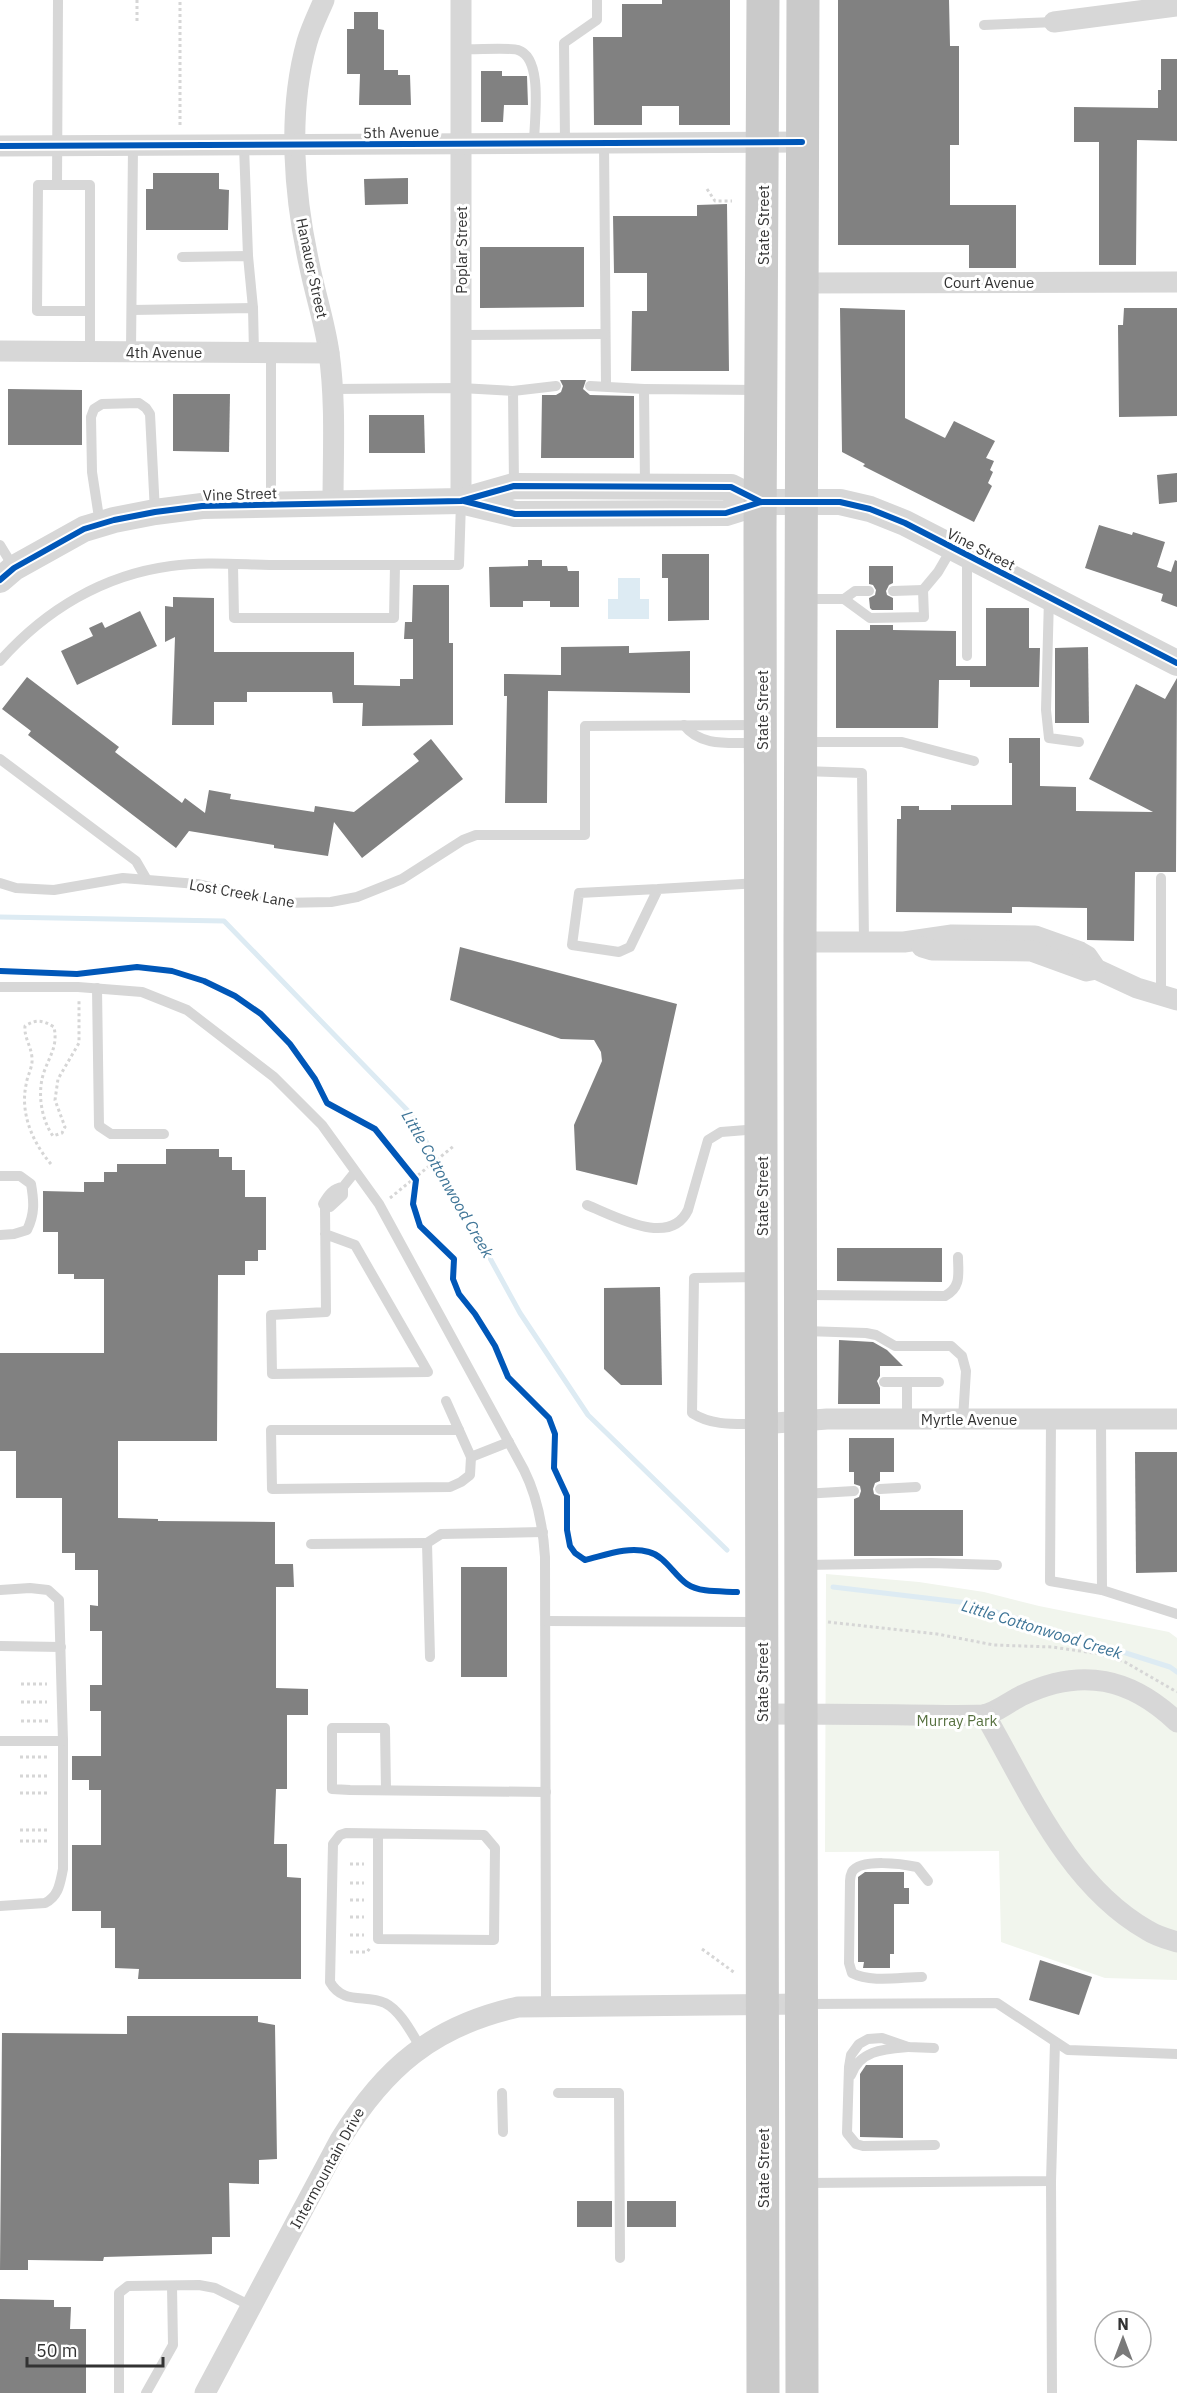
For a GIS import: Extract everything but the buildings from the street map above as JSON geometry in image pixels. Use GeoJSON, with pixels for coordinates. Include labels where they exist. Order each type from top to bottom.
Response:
{"type":"FeatureCollection","features":[{"type":"Feature","properties":{"kind":"main road","name":"State Street"},"geometry":{"type":"LineString","coordinates":[[763,0],[761,502],[763,2393]]}},
{"type":"Feature","properties":{"kind":"main road"},"geometry":{"type":"LineString","coordinates":[[802,2393],[800,942],[803,0]]}},
{"type":"Feature","properties":{"kind":"street","name":"Hanauer Street"},"geometry":{"type":"LineString","coordinates":[[324,0],[308,40],[299,78],[296,145],[301,219],[310,269],[322,313],[333,389],[333,503]]}},
{"type":"Feature","properties":{"kind":"street","name":"Poplar Street"},"geometry":{"type":"LineString","coordinates":[[461,0],[461,501]]}},
{"type":"Feature","properties":{"kind":"street"},"geometry":{"type":"LineString","coordinates":[[1054,22],[1177,6]]}},
{"type":"Feature","properties":{"kind":"street","name":"5th Avenue"},"geometry":{"type":"LineString","coordinates":[[0,146],[802,142]]}},
{"type":"Feature","properties":{"kind":"street","name":"Court Avenue"},"geometry":{"type":"LineString","coordinates":[[802,283],[1105,287],[1177,282]]}},
{"type":"Feature","properties":{"kind":"street","name":"4th Avenue"},"geometry":{"type":"LineString","coordinates":[[0,351],[329,353]]}},
{"type":"Feature","properties":{"kind":"street","name":"Vine Street"},"geometry":{"type":"LineString","coordinates":[[461,501],[514,486],[645,500],[726,513],[761,502],[840,502],[870,509],[905,523],[1177,663]]}},
{"type":"Feature","properties":{"kind":"street","name":"Vine Street"},"geometry":{"type":"LineString","coordinates":[[7,574],[51,546],[84,529],[155,512],[202,506],[461,501],[515,514],[645,500]]}},
{"type":"Feature","properties":{"kind":"street"},"geometry":{"type":"LineString","coordinates":[[800,942],[904,942],[932,950],[1031,951],[1086,971],[1095,969],[1169,999]]}},
{"type":"Feature","properties":{"kind":"street","name":"Myrtle Avenue"},"geometry":{"type":"LineString","coordinates":[[762,1424],[907,1419],[1177,1419]]}},
{"type":"Feature","properties":{"kind":"street"},"geometry":{"type":"LineString","coordinates":[[762,1714],[985,1715],[1047,1685],[1098,1680],[1122,1684],[1142,1694],[1177,1722]]}},
{"type":"Feature","properties":{"kind":"street"},"geometry":{"type":"LineString","coordinates":[[985,1715],[1050,1831],[1076,1866],[1104,1897],[1128,1918],[1148,1932],[1177,1942]]}},
{"type":"Feature","properties":{"kind":"street","name":"Intermountain Drive"},"geometry":{"type":"LineString","coordinates":[[205,2393],[340,2140],[361,2106],[377,2086],[421,2048],[450,2029],[518,2007],[801,2004]]}},
{"type":"Feature","properties":{"kind":"lane"},"geometry":{"type":"LineString","coordinates":[[57,185],[58,0]]}},
{"type":"Feature","properties":{"kind":"lane"},"geometry":{"type":"LineString","coordinates":[[565,142],[564,44],[597,20],[597,0]]}},
{"type":"Feature","properties":{"kind":"lane"},"geometry":{"type":"LineString","coordinates":[[984,25],[1054,22]]}},
{"type":"Feature","properties":{"kind":"lane"},"geometry":{"type":"LineString","coordinates":[[461,49],[518,50],[531,60],[535,72],[534,143]]}},
{"type":"Feature","properties":{"kind":"lane"},"geometry":{"type":"LineString","coordinates":[[604,142],[606,386]]}},
{"type":"Feature","properties":{"kind":"lane"},"geometry":{"type":"LineString","coordinates":[[131,351],[133,146]]}},
{"type":"Feature","properties":{"kind":"lane"},"geometry":{"type":"LineString","coordinates":[[244,146],[248,256],[253,308],[262,353],[271,505]]}},
{"type":"Feature","properties":{"kind":"lane"},"geometry":{"type":"LineString","coordinates":[[90,311],[37,311],[38,185],[90,185],[90,311],[90,351]]}},
{"type":"Feature","properties":{"kind":"lane"},"geometry":{"type":"LineString","coordinates":[[182,256],[248,256]]}},
{"type":"Feature","properties":{"kind":"lane"},"geometry":{"type":"LineString","coordinates":[[132,310],[253,308]]}},
{"type":"Feature","properties":{"kind":"lane"},"geometry":{"type":"LineString","coordinates":[[461,335],[605,334]]}},
{"type":"Feature","properties":{"kind":"lane"},"geometry":{"type":"LineString","coordinates":[[333,389],[461,388],[478,391],[513,391],[556,386]]}},
{"type":"Feature","properties":{"kind":"lane"},"geometry":{"type":"LineString","coordinates":[[590,386],[762,390]]}},
{"type":"Feature","properties":{"kind":"lane"},"geometry":{"type":"LineString","coordinates":[[644,388],[645,500]]}},
{"type":"Feature","properties":{"kind":"lane"},"geometry":{"type":"LineString","coordinates":[[513,391],[514,486]]}},
{"type":"Feature","properties":{"kind":"lane"},"geometry":{"type":"LineString","coordinates":[[100,524],[92,472],[91,417],[94,409],[102,404],[139,403],[150,414],[155,512]]}},
{"type":"Feature","properties":{"kind":"lane"},"geometry":{"type":"LineString","coordinates":[[0,661],[32,628],[83,593],[115,579],[173,566],[459,565],[461,501]]}},
{"type":"Feature","properties":{"kind":"lane"},"geometry":{"type":"LineString","coordinates":[[0,545],[7,574]]}},
{"type":"Feature","properties":{"kind":"lane"},"geometry":{"type":"LineString","coordinates":[[801,600],[844,600],[870,618],[924,617],[923,590],[938,572],[960,552]]}},
{"type":"Feature","properties":{"kind":"lane"},"geometry":{"type":"LineString","coordinates":[[960,552],[967,656]]}},
{"type":"Feature","properties":{"kind":"lane"},"geometry":{"type":"LineString","coordinates":[[233,565],[234,618],[394,618],[395,565]]}},
{"type":"Feature","properties":{"kind":"lane"},"geometry":{"type":"LineString","coordinates":[[893,591],[923,590]]}},
{"type":"Feature","properties":{"kind":"lane"},"geometry":{"type":"LineString","coordinates":[[844,600],[855,591],[869,591]]}},
{"type":"Feature","properties":{"kind":"lane"},"geometry":{"type":"LineString","coordinates":[[1048,598],[1046,710],[1049,738],[1079,742]]}},
{"type":"Feature","properties":{"kind":"lane"},"geometry":{"type":"LineString","coordinates":[[684,725],[694,737],[708,742],[762,734]]}},
{"type":"Feature","properties":{"kind":"lane","name":"Lost Creek Lane"},"geometry":{"type":"LineString","coordinates":[[0,883],[39,891],[112,879],[147,880],[197,884],[281,903],[331,902],[357,897],[402,879],[463,840],[476,835],[585,836],[585,726],[684,725],[762,734]]}},
{"type":"Feature","properties":{"kind":"lane"},"geometry":{"type":"LineString","coordinates":[[801,756],[902,742],[974,761]]}},
{"type":"Feature","properties":{"kind":"lane"},"geometry":{"type":"LineString","coordinates":[[801,756],[862,773],[864,942]]}},
{"type":"Feature","properties":{"kind":"lane"},"geometry":{"type":"LineString","coordinates":[[0,759],[136,861],[147,880]]}},
{"type":"Feature","properties":{"kind":"lane"},"geometry":{"type":"LineString","coordinates":[[1161,878],[1169,999]]}},
{"type":"Feature","properties":{"kind":"lane"},"geometry":{"type":"LineString","coordinates":[[658,889],[630,947],[619,952],[572,945],[579,893],[762,883]]}},
{"type":"Feature","properties":{"kind":"lane"},"geometry":{"type":"LineString","coordinates":[[0,987],[97,988],[142,992],[187,1010],[274,1077],[322,1125],[379,1204],[509,1442],[528,1479],[538,1506],[543,1532],[546,1621],[546,2006]]}},
{"type":"Feature","properties":{"kind":"lane"},"geometry":{"type":"LineString","coordinates":[[97,988],[99,1126],[111,1134],[164,1134]]}},
{"type":"Feature","properties":{"kind":"lane"},"geometry":{"type":"LineString","coordinates":[[587,1205],[648,1228],[676,1225],[684,1219],[688,1210],[708,1140],[721,1132],[762,1129]]}},
{"type":"Feature","properties":{"kind":"lane"},"geometry":{"type":"LineString","coordinates":[[325,1234],[356,1245],[428,1372],[272,1374],[271,1315],[326,1312],[325,1234],[325,1208],[323,1204],[329,1194],[344,1187],[356,1172]]}},
{"type":"Feature","properties":{"kind":"lane"},"geometry":{"type":"LineString","coordinates":[[0,1176],[20,1176],[31,1184],[34,1201],[32,1219],[27,1230],[14,1234],[0,1234]]}},
{"type":"Feature","properties":{"kind":"lane"},"geometry":{"type":"LineString","coordinates":[[801,1295],[945,1296],[954,1292],[957,1283],[958,1257]]}},
{"type":"Feature","properties":{"kind":"lane"},"geometry":{"type":"LineString","coordinates":[[762,1277],[694,1278],[692,1413],[701,1419],[730,1424],[762,1424]]}},
{"type":"Feature","properties":{"kind":"lane"},"geometry":{"type":"LineString","coordinates":[[801,1331],[866,1333],[876,1335],[895,1346],[951,1347],[962,1356],[966,1371],[963,1419]]}},
{"type":"Feature","properties":{"kind":"lane"},"geometry":{"type":"LineString","coordinates":[[885,1382],[939,1382]]}},
{"type":"Feature","properties":{"kind":"lane"},"geometry":{"type":"LineString","coordinates":[[907,1382],[907,1419]]}},
{"type":"Feature","properties":{"kind":"lane"},"geometry":{"type":"LineString","coordinates":[[446,1401],[459,1430],[471,1457],[470,1475],[461,1482],[450,1487],[272,1488],[271,1430],[459,1430]]}},
{"type":"Feature","properties":{"kind":"lane"},"geometry":{"type":"LineString","coordinates":[[1051,1419],[1050,1581],[1102,1590],[1177,1614]]}},
{"type":"Feature","properties":{"kind":"lane"},"geometry":{"type":"LineString","coordinates":[[1101,1419],[1102,1590]]}},
{"type":"Feature","properties":{"kind":"lane"},"geometry":{"type":"LineString","coordinates":[[471,1457],[509,1442]]}},
{"type":"Feature","properties":{"kind":"lane"},"geometry":{"type":"LineString","coordinates":[[880,1489],[916,1487]]}},
{"type":"Feature","properties":{"kind":"lane"},"geometry":{"type":"LineString","coordinates":[[801,1494],[854,1491]]}},
{"type":"Feature","properties":{"kind":"lane"},"geometry":{"type":"LineString","coordinates":[[311,1544],[427,1543],[441,1534],[543,1532]]}},
{"type":"Feature","properties":{"kind":"lane"},"geometry":{"type":"LineString","coordinates":[[427,1543],[430,1657]]}},
{"type":"Feature","properties":{"kind":"lane"},"geometry":{"type":"LineString","coordinates":[[801,1565],[932,1563],[998,1565]]}},
{"type":"Feature","properties":{"kind":"lane"},"geometry":{"type":"LineString","coordinates":[[0,1590],[30,1588],[48,1590],[59,1600],[63,1741],[63,1869],[59,1889],[51,1900],[45,1903],[0,1906]]}},
{"type":"Feature","properties":{"kind":"lane"},"geometry":{"type":"LineString","coordinates":[[546,1621],[763,1622]]}},
{"type":"Feature","properties":{"kind":"lane"},"geometry":{"type":"LineString","coordinates":[[0,1646],[61,1647]]}},
{"type":"Feature","properties":{"kind":"lane"},"geometry":{"type":"LineString","coordinates":[[386,1790],[385,1728],[332,1728],[332,1789],[386,1790],[546,1792]]}},
{"type":"Feature","properties":{"kind":"lane"},"geometry":{"type":"LineString","coordinates":[[0,1741],[63,1741]]}},
{"type":"Feature","properties":{"kind":"lane"},"geometry":{"type":"LineString","coordinates":[[378,1834],[378,1939],[494,1940],[495,1848],[484,1834],[378,1834],[340,1834],[333,1844],[330,1982],[339,1994],[353,1999],[385,2003],[394,2009],[421,2048]]}},
{"type":"Feature","properties":{"kind":"lane"},"geometry":{"type":"LineString","coordinates":[[922,1977],[873,1977],[858,1976],[852,1973],[849,1963],[849,1881],[852,1871],[858,1866],[898,1863],[917,1867],[928,1881]]}},
{"type":"Feature","properties":{"kind":"lane"},"geometry":{"type":"LineString","coordinates":[[801,2004],[997,2003],[1068,2050],[1177,2054]]}},
{"type":"Feature","properties":{"kind":"lane"},"geometry":{"type":"LineString","coordinates":[[934,2048],[908,2047],[882,2038],[868,2039],[859,2044],[851,2055],[847,2133],[855,2144],[935,2145]]}},
{"type":"Feature","properties":{"kind":"lane"},"geometry":{"type":"LineString","coordinates":[[1052,2393],[1051,2181],[1055,2042]]}},
{"type":"Feature","properties":{"kind":"lane"},"geometry":{"type":"LineString","coordinates":[[502,2093],[502,2132]]}},
{"type":"Feature","properties":{"kind":"lane"},"geometry":{"type":"LineString","coordinates":[[558,2093],[619,2093],[620,2259]]}},
{"type":"Feature","properties":{"kind":"lane"},"geometry":{"type":"LineString","coordinates":[[802,2183],[1051,2181]]}},
{"type":"Feature","properties":{"kind":"lane"},"geometry":{"type":"LineString","coordinates":[[119,2393],[119,2293],[128,2286],[199,2285],[215,2288],[251,2306]]}},
{"type":"Feature","properties":{"kind":"lane"},"geometry":{"type":"LineString","coordinates":[[146,2393],[172,2345],[172,2286]]}},
{"type":"Feature","properties":{"kind":"path"},"geometry":{"type":"LineString","coordinates":[[137,0],[137,21]]}},
{"type":"Feature","properties":{"kind":"path"},"geometry":{"type":"LineString","coordinates":[[180,0],[180,125]]}},
{"type":"Feature","properties":{"kind":"path"},"geometry":{"type":"LineString","coordinates":[[707,189],[715,201],[732,201]]}},
{"type":"Feature","properties":{"kind":"path"},"geometry":{"type":"LineString","coordinates":[[51,1164],[34,1139],[26,1112],[24,1096],[32,1059],[24,1036],[25,1026],[33,1021],[45,1021],[54,1027],[57,1040],[43,1074],[40,1095],[48,1129],[53,1136],[62,1133],[65,1127],[55,1100],[58,1079],[79,1043],[79,1001]]}},
{"type":"Feature","properties":{"kind":"path"},"geometry":{"type":"LineString","coordinates":[[389,1199],[413,1177],[455,1145]]}},
{"type":"Feature","properties":{"kind":"path"},"geometry":{"type":"LineString","coordinates":[[407,1169],[416,1180],[415,1188]]}},
{"type":"Feature","properties":{"kind":"path"},"geometry":{"type":"LineString","coordinates":[[828,1622],[937,1634],[994,1645],[1052,1647],[1101,1654],[1125,1662],[1177,1692]]}},
{"type":"Feature","properties":{"kind":"path"},"geometry":{"type":"LineString","coordinates":[[21,1684],[49,1684]]}},
{"type":"Feature","properties":{"kind":"path"},"geometry":{"type":"LineString","coordinates":[[21,1702],[49,1702]]}},
{"type":"Feature","properties":{"kind":"path"},"geometry":{"type":"LineString","coordinates":[[21,1721],[49,1721]]}},
{"type":"Feature","properties":{"kind":"path"},"geometry":{"type":"LineString","coordinates":[[20,1757],[49,1757]]}},
{"type":"Feature","properties":{"kind":"path"},"geometry":{"type":"LineString","coordinates":[[20,1776],[48,1776]]}},
{"type":"Feature","properties":{"kind":"path"},"geometry":{"type":"LineString","coordinates":[[20,1793],[48,1793]]}},
{"type":"Feature","properties":{"kind":"path"},"geometry":{"type":"LineString","coordinates":[[20,1830],[48,1830]]}},
{"type":"Feature","properties":{"kind":"path"},"geometry":{"type":"LineString","coordinates":[[20,1841],[48,1841]]}},
{"type":"Feature","properties":{"kind":"path"},"geometry":{"type":"LineString","coordinates":[[702,1949],[735,1973]]}},
{"type":"Feature","properties":{"kind":"green space","name":"Murray Park"},"geometry":{"type":"Polygon","coordinates":[[[826,1574],[919,1582],[984,1592],[1039,1606],[1169,1632],[1177,1638],[1177,1980],[1105,1978],[1001,1942],[999,1851],[825,1852],[826,1574]]]}},
{"type":"Feature","properties":{"kind":"shaded area"},"geometry":{"type":"Polygon","coordinates":[[[618,578],[640,578],[640,599],[649,599],[649,619],[608,619],[608,599],[618,599],[618,578]]]}},
{"type":"Feature","properties":{"kind":"waterway","name":"Little Cottonwood Creek"},"geometry":{"type":"LineString","coordinates":[[0,917],[224,921],[411,1114],[520,1313],[588,1415],[727,1550]]}},
{"type":"Feature","properties":{"kind":"waterway","name":"Little Cottonwood Creek"},"geometry":{"type":"LineString","coordinates":[[833,1587],[968,1603],[1170,1667],[1177,1672]]}},
{"type":"Feature","properties":{"kind":"cycle path"},"geometry":{"type":"LineString","coordinates":[[0,146],[802,142]]}},
{"type":"Feature","properties":{"kind":"cycle path"},"geometry":{"type":"LineString","coordinates":[[0,580],[14,568],[84,529],[155,512],[202,506],[461,501],[514,486],[731,487],[761,502]]}},
{"type":"Feature","properties":{"kind":"cycle path"},"geometry":{"type":"LineString","coordinates":[[464,501],[515,514],[726,513],[761,502],[840,502],[870,509],[905,523],[1177,663]]}},
{"type":"Feature","properties":{"kind":"cycle path"},"geometry":{"type":"LineString","coordinates":[[0,971],[77,974],[137,967],[172,971],[204,981],[235,996],[261,1014],[290,1044],[315,1079],[327,1103],[375,1129],[416,1180],[413,1204],[420,1226],[454,1259],[453,1279],[459,1294],[495,1346],[508,1377],[549,1418],[555,1434],[554,1468],[567,1496],[567,1530],[570,1546],[575,1553],[585,1560],[625,1551],[641,1550],[660,1557],[692,1587],[711,1591],[737,1592]]}}]}
